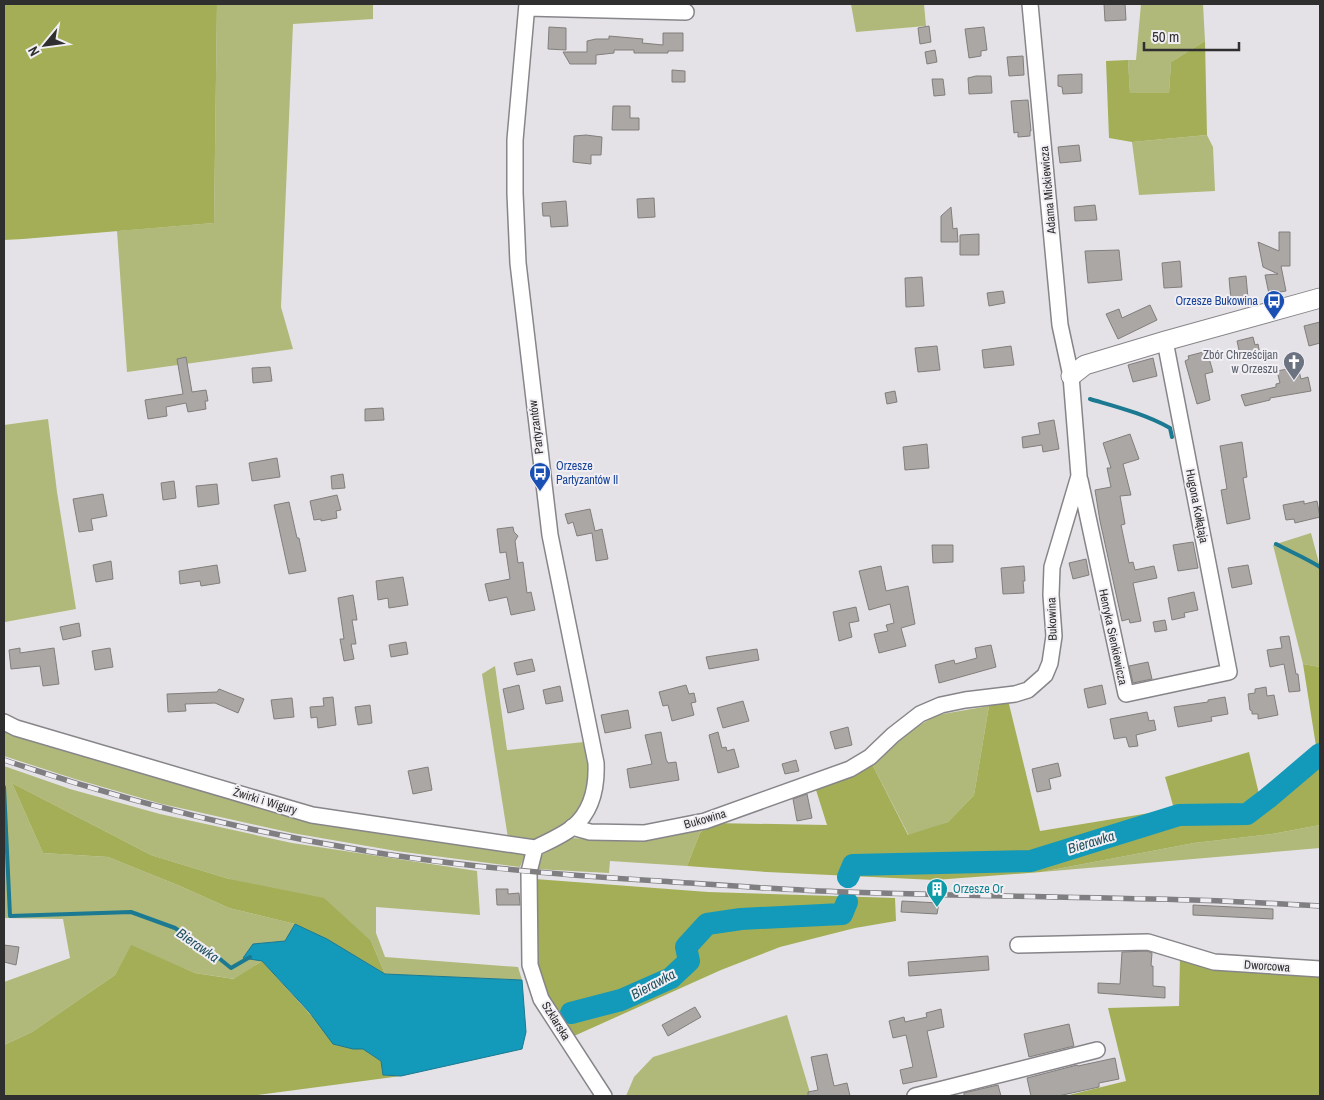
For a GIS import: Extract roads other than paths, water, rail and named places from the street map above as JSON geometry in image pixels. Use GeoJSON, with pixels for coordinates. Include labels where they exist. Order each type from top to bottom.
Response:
{"type":"FeatureCollection","features":[{"type":"Feature","properties":{"kind":"street","name":"Adama Mickiewicza"},"geometry":{"type":"LineString","coordinates":[[1030,4],[1060,325],[1071,376]]}},
{"type":"Feature","properties":{"kind":"street"},"geometry":{"type":"LineString","coordinates":[[527,6],[686,12]]}},
{"type":"Feature","properties":{"kind":"street","name":"Partyzantów"},"geometry":{"type":"LineString","coordinates":[[527,6],[515,140],[518,263],[550,535],[596,763],[594,791],[590,804],[582,817],[572,827],[535,848]]}},
{"type":"Feature","properties":{"kind":"street"},"geometry":{"type":"LineString","coordinates":[[1071,376],[1085,365],[1165,340],[1320,298]]}},
{"type":"Feature","properties":{"kind":"street","name":"Hugona Kołłątaja"},"geometry":{"type":"LineString","coordinates":[[1165,340],[1229,672]]}},
{"type":"Feature","properties":{"kind":"street","name":"Bukowina"},"geometry":{"type":"LineString","coordinates":[[572,827],[590,832],[644,833],[705,821],[850,769],[870,757],[906,724],[920,714],[942,705],[965,700],[1015,694],[1028,690],[1045,675],[1050,663],[1054,636],[1051,595],[1052,567],[1079,476],[1071,376]]}},
{"type":"Feature","properties":{"kind":"street","name":"Henryka Sienkiewicza"},"geometry":{"type":"LineString","coordinates":[[1079,476],[1126,694],[1229,672]]}},
{"type":"Feature","properties":{"kind":"street","name":"Żwirki i Wigury"},"geometry":{"type":"LineString","coordinates":[[4,722],[16,728],[312,815],[535,848]]}},
{"type":"Feature","properties":{"kind":"street","name":"Szklarska"},"geometry":{"type":"LineString","coordinates":[[535,848],[529,872],[530,965],[541,999],[604,1096]]}},
{"type":"Feature","properties":{"kind":"street","name":"Dworcowa"},"geometry":{"type":"LineString","coordinates":[[1018,945],[1148,942],[1214,962],[1320,969]]}},
{"type":"Feature","properties":{"kind":"street"},"geometry":{"type":"LineString","coordinates":[[915,1096],[1098,1050]]}},
{"type":"Feature","properties":{"kind":"water"},"geometry":{"type":"Polygon","coordinates":[[[295,924],[327,939],[385,974],[522,980],[526,1032],[522,1049],[401,1076],[383,1075],[381,1061],[363,1049],[353,1049],[333,1044],[310,1013],[262,961],[243,958],[253,944],[285,941],[295,924]]]}},
{"type":"Feature","properties":{"kind":"waterway"},"geometry":{"type":"LineString","coordinates":[[1090,399],[1131,411],[1160,423],[1170,428],[1172,437]]}},
{"type":"Feature","properties":{"kind":"waterway"},"geometry":{"type":"LineString","coordinates":[[1276,544],[1320,567]]}},
{"type":"Feature","properties":{"kind":"waterway","name":"Bierawka"},"geometry":{"type":"LineString","coordinates":[[848,877],[853,865],[1031,861],[1179,815],[1247,814],[1320,754]]}},
{"type":"Feature","properties":{"kind":"waterway","name":"Bierawka"},"geometry":{"type":"LineString","coordinates":[[4,787],[10,916],[131,912],[175,928],[231,968],[250,957]]}},
{"type":"Feature","properties":{"kind":"waterway","name":"Bierawka"},"geometry":{"type":"LineString","coordinates":[[571,1013],[621,1000],[671,978],[689,961],[686,947],[707,924],[741,919],[842,914],[847,902]]}},
{"type":"Feature","properties":{"kind":"railway"},"geometry":{"type":"LineString","coordinates":[[4,760],[138,801],[229,824],[366,851],[475,866],[586,876],[822,891],[1209,900],[1320,906]]}},
{"type":"Feature","properties":{"kind":"place","name":"Orzesze Bukowina"},"geometry":{"type":"Point","coordinates":[1274,320]}},
{"type":"Feature","properties":{"kind":"place","name":"Zbór Chrześcijan w Orzeszu"},"geometry":{"type":"Point","coordinates":[1294,381]}},
{"type":"Feature","properties":{"kind":"place","name":"Orzesze Partyzantów II"},"geometry":{"type":"Point","coordinates":[540,492]}},
{"type":"Feature","properties":{"kind":"place","name":"Orzesze Or"},"geometry":{"type":"Point","coordinates":[937,908]}}]}
